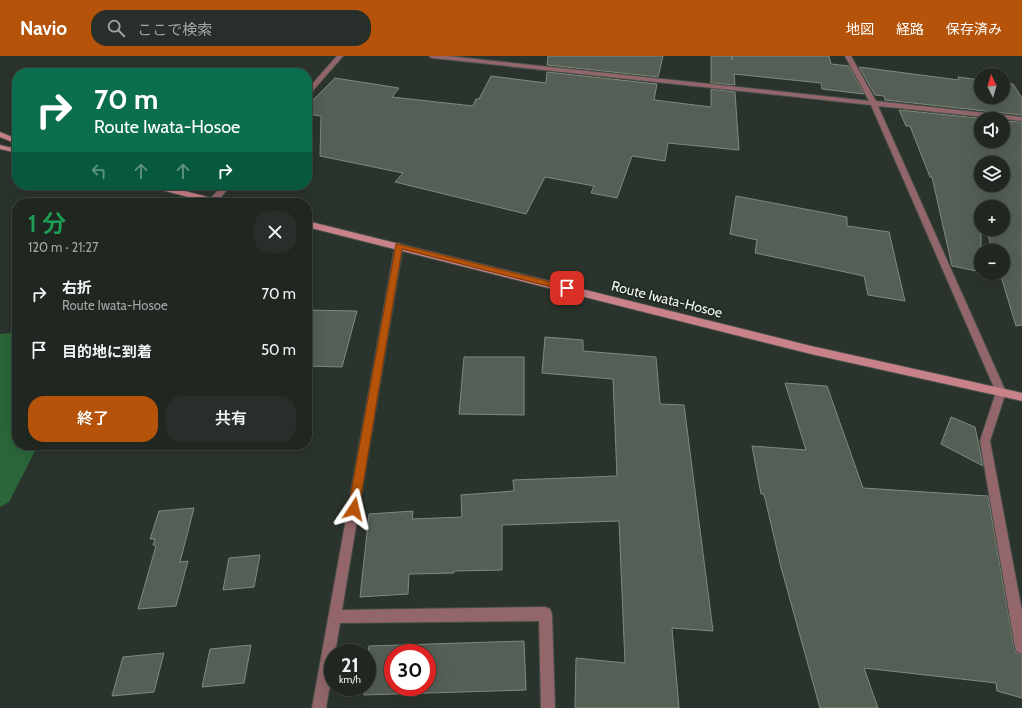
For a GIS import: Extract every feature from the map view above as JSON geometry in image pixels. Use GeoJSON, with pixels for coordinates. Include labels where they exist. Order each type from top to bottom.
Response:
{"type":"FeatureCollection","features":[{"type":"Feature","properties":{"kind":"main road"},"geometry":{"type":"LineString","coordinates":[[0,134],[12,140]]}},
{"type":"Feature","properties":{"kind":"main road"},"geometry":{"type":"LineString","coordinates":[[0,147],[12,150]]}},
{"type":"Feature","properties":{"kind":"main road"},"geometry":{"type":"LineString","coordinates":[[172,190],[202,198]]}},
{"type":"Feature","properties":{"kind":"main road","name":"Route Iwata-Hosoe"},"geometry":{"type":"LineString","coordinates":[[312,225],[811,350],[1022,397]]}},
{"type":"Feature","properties":{"kind":"street"},"geometry":{"type":"LineString","coordinates":[[312,88],[340,56]]}},
{"type":"Feature","properties":{"kind":"street"},"geometry":{"type":"LineString","coordinates":[[432,56],[1022,120]]}},
{"type":"Feature","properties":{"kind":"street"},"geometry":{"type":"LineString","coordinates":[[848,56],[874,104],[1001,392],[985,441],[1022,647]]}},
{"type":"Feature","properties":{"kind":"street"},"geometry":{"type":"LineString","coordinates":[[319,708],[398,246]]}},
{"type":"Feature","properties":{"kind":"street"},"geometry":{"type":"LineString","coordinates":[[335,617],[545,614],[548,708]]}},
{"type":"Feature","properties":{"kind":"green space"},"geometry":{"type":"Polygon","coordinates":[[[12,333],[12,450],[35,450],[9,502],[0,507],[0,334],[12,333]]]}},
{"type":"Feature","properties":{"kind":"building"},"geometry":{"type":"Polygon","coordinates":[[[548,56],[663,56],[658,77],[547,65],[548,56]]]}},
{"type":"Feature","properties":{"kind":"building"},"geometry":{"type":"Polygon","coordinates":[[[711,56],[732,56],[732,60],[733,56],[829,56],[831,64],[849,66],[864,94],[822,89],[821,83],[734,74],[735,85],[711,83],[711,56]]]}},
{"type":"Feature","properties":{"kind":"building"},"geometry":{"type":"Polygon","coordinates":[[[859,67],[959,80],[958,77],[974,79],[974,104],[1010,104],[1010,84],[1013,84],[1022,98],[1022,115],[1010,114],[1010,112],[995,112],[885,100],[884,96],[875,95],[859,67]]]}},
{"type":"Feature","properties":{"kind":"building"},"geometry":{"type":"Polygon","coordinates":[[[547,72],[657,84],[654,100],[711,107],[711,89],[735,92],[739,150],[668,143],[665,161],[632,156],[617,198],[591,193],[594,186],[545,177],[526,214],[395,182],[403,173],[320,156],[321,116],[312,115],[312,101],[335,78],[399,88],[392,97],[473,106],[476,99],[479,99],[491,76],[546,83],[547,72]]]}},
{"type":"Feature","properties":{"kind":"building"},"geometry":{"type":"Polygon","coordinates":[[[899,110],[974,118],[974,148],[1010,148],[1010,121],[1022,122],[1022,325],[1016,326],[1002,280],[1010,280],[1010,244],[991,244],[988,236],[1010,236],[1010,200],[974,200],[974,236],[981,236],[981,244],[974,244],[974,271],[952,266],[932,177],[930,177],[910,126],[906,126],[899,110]]]}},
{"type":"Feature","properties":{"kind":"building"},"geometry":{"type":"Polygon","coordinates":[[[736,196],[847,217],[847,226],[889,232],[905,301],[868,295],[864,276],[755,253],[757,240],[730,234],[736,196]]]}},
{"type":"Feature","properties":{"kind":"building"},"geometry":{"type":"Polygon","coordinates":[[[312,310],[357,311],[342,367],[312,366],[312,310]]]}},
{"type":"Feature","properties":{"kind":"building"},"geometry":{"type":"Polygon","coordinates":[[[545,337],[583,340],[583,351],[656,357],[660,404],[684,405],[713,631],[672,628],[679,708],[575,708],[576,658],[625,663],[619,521],[502,525],[502,570],[409,574],[408,594],[360,597],[369,514],[413,511],[412,519],[462,517],[461,495],[514,491],[513,480],[617,476],[613,379],[542,373],[545,337]]]}},
{"type":"Feature","properties":{"kind":"building"},"geometry":{"type":"Polygon","coordinates":[[[464,357],[524,357],[524,415],[459,414],[464,357]]]}},
{"type":"Feature","properties":{"kind":"building"},"geometry":{"type":"Polygon","coordinates":[[[785,383],[827,386],[863,488],[988,496],[1014,647],[1016,653],[1022,655],[1022,698],[997,691],[996,683],[864,668],[878,708],[820,708],[781,567],[764,494],[761,494],[752,446],[806,450],[785,383]]]}},
{"type":"Feature","properties":{"kind":"building"},"geometry":{"type":"Polygon","coordinates":[[[951,417],[975,427],[983,466],[941,444],[951,417]]]}},
{"type":"Feature","properties":{"kind":"building"},"geometry":{"type":"Polygon","coordinates":[[[194,508],[180,562],[188,561],[176,606],[138,609],[156,546],[153,545],[155,539],[150,539],[159,511],[194,508]]]}},
{"type":"Feature","properties":{"kind":"building"},"geometry":{"type":"Polygon","coordinates":[[[260,555],[254,587],[223,590],[229,558],[260,555]]]}},
{"type":"Feature","properties":{"kind":"building"},"geometry":{"type":"Polygon","coordinates":[[[524,641],[526,690],[436,693],[436,644],[431,644],[524,641]]]}},
{"type":"Feature","properties":{"kind":"building"},"geometry":{"type":"Polygon","coordinates":[[[251,645],[244,683],[202,687],[210,649],[251,645]]]}},
{"type":"Feature","properties":{"kind":"building"},"geometry":{"type":"Polygon","coordinates":[[[376,646],[384,646],[384,694],[376,695],[376,646]]]}},
{"type":"Feature","properties":{"kind":"building"},"geometry":{"type":"Polygon","coordinates":[[[164,653],[154,692],[112,696],[123,657],[164,653]]]}},
{"type":"Feature","properties":{"kind":"route"},"geometry":{"type":"LineString","coordinates":[[354,509],[398,246],[567,288]]}}]}
